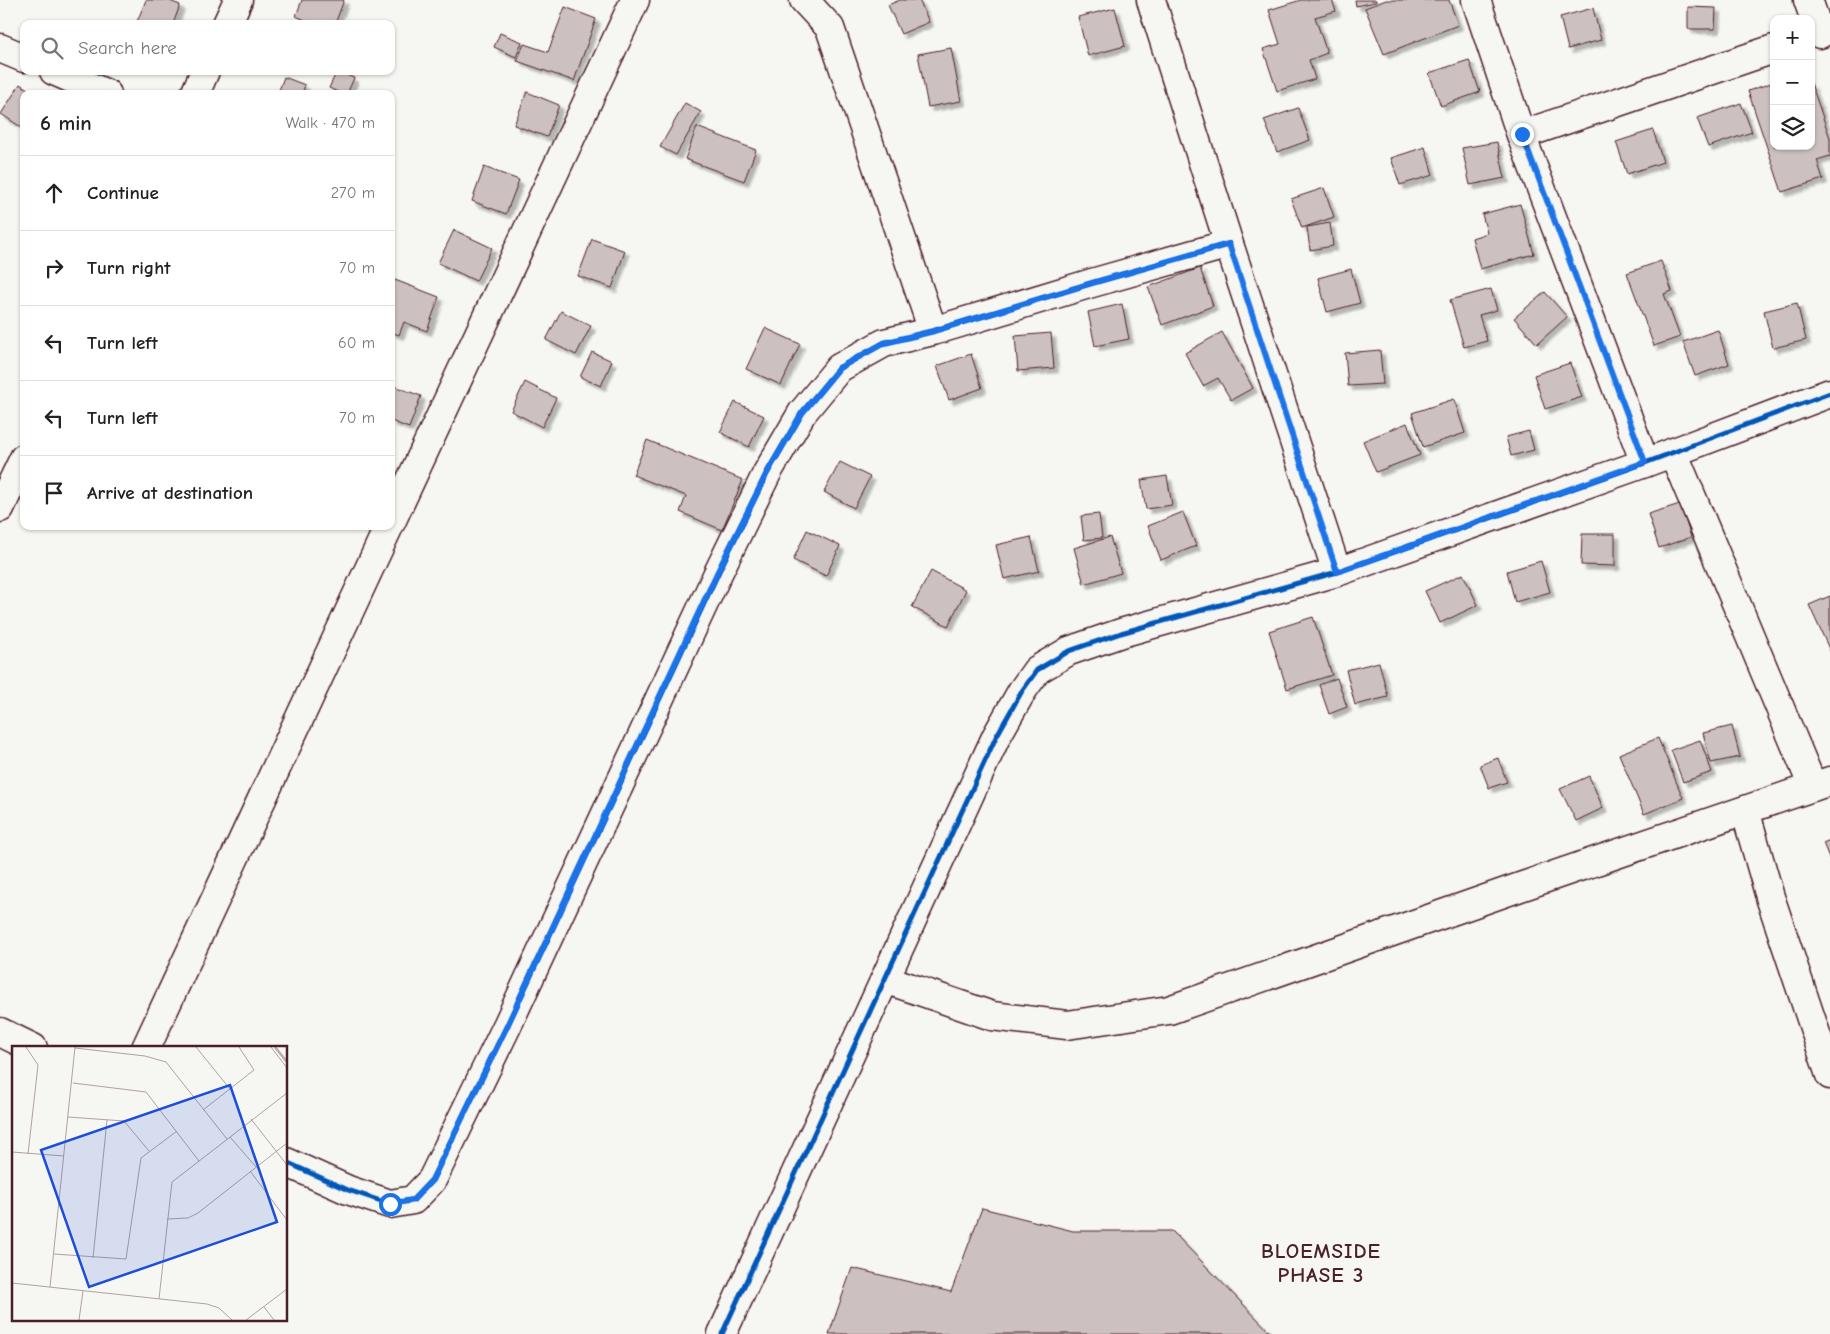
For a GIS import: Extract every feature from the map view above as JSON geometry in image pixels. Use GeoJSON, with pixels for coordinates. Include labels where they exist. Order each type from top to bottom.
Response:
{"type":"FeatureCollection","features":[{"type":"Feature","properties":{"kind":"street"},"geometry":{"type":"LineString","coordinates":[[229,20],[238,0]]}},
{"type":"Feature","properties":{"kind":"street"},"geometry":{"type":"LineString","coordinates":[[395,513],[635,0]]}},
{"type":"Feature","properties":{"kind":"street"},"geometry":{"type":"LineString","coordinates":[[804,0],[830,28],[934,331]]}},
{"type":"Feature","properties":{"kind":"street"},"geometry":{"type":"LineString","coordinates":[[1151,0],[1337,572]]}},
{"type":"Feature","properties":{"kind":"street"},"geometry":{"type":"LineString","coordinates":[[1476,0],[1522,134],[1645,462]]}},
{"type":"Feature","properties":{"kind":"street"},"geometry":{"type":"LineString","coordinates":[[1808,0],[1820,34]]}},
{"type":"Feature","properties":{"kind":"street"},"geometry":{"type":"LineString","coordinates":[[0,48],[20,56]]}},
{"type":"Feature","properties":{"kind":"street"},"geometry":{"type":"LineString","coordinates":[[1522,134],[1770,50]]}},
{"type":"Feature","properties":{"kind":"street"},"geometry":{"type":"LineString","coordinates":[[63,75],[98,90]]}},
{"type":"Feature","properties":{"kind":"street"},"geometry":{"type":"LineString","coordinates":[[197,90],[203,75]]}},
{"type":"Feature","properties":{"kind":"street"},"geometry":{"type":"LineString","coordinates":[[288,1163],[348,1190],[390,1204],[413,1200],[432,1180],[511,1017],[718,571],[767,473],[802,413],[839,368],[884,343],[934,331],[1229,244]]}},
{"type":"Feature","properties":{"kind":"street"},"geometry":{"type":"LineString","coordinates":[[722,1334],[996,737],[1022,691],[1037,670],[1069,651],[1121,633],[1337,572],[1673,452],[1830,393]]}},
{"type":"Feature","properties":{"kind":"street"},"geometry":{"type":"LineString","coordinates":[[885,979],[992,1016],[1067,1025],[1169,1010],[1532,882],[1821,784],[1673,452]]}},
{"type":"Feature","properties":{"kind":"street"},"geometry":{"type":"LineString","coordinates":[[0,508],[20,466]]}},
{"type":"Feature","properties":{"kind":"street"},"geometry":{"type":"LineString","coordinates":[[147,1046],[387,530]]}},
{"type":"Feature","properties":{"kind":"street"},"geometry":{"type":"LineString","coordinates":[[1746,810],[1770,897],[1830,1075]]}},
{"type":"Feature","properties":{"kind":"street"},"geometry":{"type":"LineString","coordinates":[[0,1032],[30,1046]]}},
{"type":"Feature","properties":{"kind":"building"},"geometry":{"type":"Polygon","coordinates":[[[146,0],[167,0],[180,5],[174,20],[138,20],[146,0]]]}},
{"type":"Feature","properties":{"kind":"building"},"geometry":{"type":"Polygon","coordinates":[[[302,0],[344,0],[336,20],[305,20],[296,16],[302,0]]]}},
{"type":"Feature","properties":{"kind":"building"},"geometry":{"type":"Polygon","coordinates":[[[900,0],[919,0],[929,22],[901,34],[888,5],[900,0]]]}},
{"type":"Feature","properties":{"kind":"building"},"geometry":{"type":"Polygon","coordinates":[[[1301,0],[1332,0],[1336,11],[1315,17],[1327,53],[1309,60],[1315,79],[1277,91],[1263,49],[1280,44],[1269,10],[1301,0]]]}},
{"type":"Feature","properties":{"kind":"building"},"geometry":{"type":"Polygon","coordinates":[[[1355,0],[1376,0],[1376,2],[1356,6],[1355,0]]]}},
{"type":"Feature","properties":{"kind":"building"},"geometry":{"type":"Polygon","coordinates":[[[1386,0],[1449,0],[1458,25],[1384,54],[1365,8],[1386,0]]]}},
{"type":"Feature","properties":{"kind":"building"},"geometry":{"type":"Polygon","coordinates":[[[565,7],[596,19],[574,81],[517,61],[524,44],[548,52],[565,7]]]}},
{"type":"Feature","properties":{"kind":"building"},"geometry":{"type":"Polygon","coordinates":[[[1688,7],[1716,8],[1715,29],[1688,29],[1688,7]]]}},
{"type":"Feature","properties":{"kind":"building"},"geometry":{"type":"Polygon","coordinates":[[[1115,8],[1125,46],[1088,56],[1078,17],[1115,8]]]}},
{"type":"Feature","properties":{"kind":"building"},"geometry":{"type":"Polygon","coordinates":[[[1593,8],[1601,40],[1568,49],[1560,17],[1593,8]]]}},
{"type":"Feature","properties":{"kind":"building"},"geometry":{"type":"Polygon","coordinates":[[[500,33],[522,42],[516,57],[494,47],[500,33]]]}},
{"type":"Feature","properties":{"kind":"building"},"geometry":{"type":"Polygon","coordinates":[[[951,48],[961,101],[928,107],[918,54],[951,48]]]}},
{"type":"Feature","properties":{"kind":"building"},"geometry":{"type":"Polygon","coordinates":[[[1469,60],[1480,92],[1441,106],[1429,73],[1469,60]]]}},
{"type":"Feature","properties":{"kind":"building"},"geometry":{"type":"Polygon","coordinates":[[[335,75],[347,75],[354,78],[349,90],[333,90],[329,88],[335,75]]]}},
{"type":"Feature","properties":{"kind":"building"},"geometry":{"type":"Polygon","coordinates":[[[284,77],[305,85],[303,90],[279,90],[284,77]]]}},
{"type":"Feature","properties":{"kind":"building"},"geometry":{"type":"Polygon","coordinates":[[[1770,83],[1770,150],[1815,150],[1815,95],[1830,138],[1830,156],[1817,160],[1823,179],[1782,192],[1748,91],[1770,83]]]}},
{"type":"Feature","properties":{"kind":"building"},"geometry":{"type":"Polygon","coordinates":[[[20,84],[29,90],[20,90],[20,126],[1,114],[20,84]]]}},
{"type":"Feature","properties":{"kind":"building"},"geometry":{"type":"Polygon","coordinates":[[[527,92],[559,105],[547,137],[514,125],[527,92]]]}},
{"type":"Feature","properties":{"kind":"building"},"geometry":{"type":"Polygon","coordinates":[[[685,103],[701,112],[676,155],[660,147],[685,103]]]}},
{"type":"Feature","properties":{"kind":"building"},"geometry":{"type":"Polygon","coordinates":[[[1741,103],[1752,132],[1708,147],[1697,118],[1741,103]]]}},
{"type":"Feature","properties":{"kind":"building"},"geometry":{"type":"Polygon","coordinates":[[[1298,108],[1310,140],[1277,152],[1264,120],[1298,108]]]}},
{"type":"Feature","properties":{"kind":"building"},"geometry":{"type":"Polygon","coordinates":[[[697,127],[756,150],[744,181],[685,159],[697,127]]]}},
{"type":"Feature","properties":{"kind":"building"},"geometry":{"type":"Polygon","coordinates":[[[1653,130],[1663,162],[1627,174],[1616,142],[1653,130]]]}},
{"type":"Feature","properties":{"kind":"building"},"geometry":{"type":"Polygon","coordinates":[[[1497,142],[1505,178],[1470,185],[1462,148],[1497,142]]]}},
{"type":"Feature","properties":{"kind":"building"},"geometry":{"type":"Polygon","coordinates":[[[1425,147],[1433,175],[1400,185],[1391,158],[1425,147]]]}},
{"type":"Feature","properties":{"kind":"building"},"geometry":{"type":"Polygon","coordinates":[[[484,167],[519,180],[506,214],[472,201],[484,167]]]}},
{"type":"Feature","properties":{"kind":"building"},"geometry":{"type":"Polygon","coordinates":[[[1324,188],[1334,217],[1302,228],[1291,199],[1324,188]]]}},
{"type":"Feature","properties":{"kind":"building"},"geometry":{"type":"Polygon","coordinates":[[[1520,204],[1534,254],[1480,269],[1472,238],[1487,233],[1482,214],[1520,204]]]}},
{"type":"Feature","properties":{"kind":"building"},"geometry":{"type":"Polygon","coordinates":[[[1330,223],[1333,246],[1310,250],[1307,227],[1330,223]]]}},
{"type":"Feature","properties":{"kind":"building"},"geometry":{"type":"Polygon","coordinates":[[[454,230],[492,248],[476,281],[438,263],[454,230]]]}},
{"type":"Feature","properties":{"kind":"building"},"geometry":{"type":"Polygon","coordinates":[[[592,239],[625,251],[612,288],[578,276],[592,239]]]}},
{"type":"Feature","properties":{"kind":"building"},"geometry":{"type":"Polygon","coordinates":[[[1661,261],[1672,291],[1664,294],[1680,337],[1654,346],[1627,273],[1661,261]]]}},
{"type":"Feature","properties":{"kind":"building"},"geometry":{"type":"Polygon","coordinates":[[[1200,268],[1213,306],[1162,325],[1148,287],[1200,268]]]}},
{"type":"Feature","properties":{"kind":"building"},"geometry":{"type":"Polygon","coordinates":[[[1351,269],[1360,303],[1327,312],[1318,278],[1351,269]]]}},
{"type":"Feature","properties":{"kind":"building"},"geometry":{"type":"Polygon","coordinates":[[[395,280],[439,297],[427,331],[404,322],[399,335],[395,334],[395,280]]]}},
{"type":"Feature","properties":{"kind":"building"},"geometry":{"type":"Polygon","coordinates":[[[1491,289],[1497,310],[1479,315],[1487,341],[1464,347],[1450,300],[1491,289]]]}},
{"type":"Feature","properties":{"kind":"building"},"geometry":{"type":"Polygon","coordinates":[[[1545,292],[1567,317],[1537,344],[1514,318],[1545,292]]]}},
{"type":"Feature","properties":{"kind":"building"},"geometry":{"type":"Polygon","coordinates":[[[1797,303],[1806,340],[1773,348],[1764,311],[1797,303]]]}},
{"type":"Feature","properties":{"kind":"building"},"geometry":{"type":"Polygon","coordinates":[[[1122,304],[1129,339],[1095,346],[1088,312],[1122,304]]]}},
{"type":"Feature","properties":{"kind":"building"},"geometry":{"type":"Polygon","coordinates":[[[561,311],[591,326],[576,355],[546,340],[561,311]]]}},
{"type":"Feature","properties":{"kind":"building"},"geometry":{"type":"Polygon","coordinates":[[[765,328],[800,344],[781,385],[746,369],[765,328]]]}},
{"type":"Feature","properties":{"kind":"building"},"geometry":{"type":"Polygon","coordinates":[[[1718,330],[1729,364],[1695,376],[1683,342],[1718,330]]]}},
{"type":"Feature","properties":{"kind":"building"},"geometry":{"type":"Polygon","coordinates":[[[1222,332],[1253,388],[1231,400],[1218,378],[1203,386],[1185,353],[1222,332]]]}},
{"type":"Feature","properties":{"kind":"building"},"geometry":{"type":"Polygon","coordinates":[[[1051,333],[1054,368],[1018,371],[1015,336],[1051,333]]]}},
{"type":"Feature","properties":{"kind":"building"},"geometry":{"type":"Polygon","coordinates":[[[1380,350],[1383,384],[1348,386],[1345,353],[1380,350]]]}},
{"type":"Feature","properties":{"kind":"building"},"geometry":{"type":"Polygon","coordinates":[[[592,352],[612,361],[601,386],[580,377],[592,352]]]}},
{"type":"Feature","properties":{"kind":"building"},"geometry":{"type":"Polygon","coordinates":[[[971,354],[982,388],[949,400],[937,366],[971,354]]]}},
{"type":"Feature","properties":{"kind":"building"},"geometry":{"type":"Polygon","coordinates":[[[1570,363],[1582,397],[1545,409],[1534,375],[1570,363]]]}},
{"type":"Feature","properties":{"kind":"building"},"geometry":{"type":"Polygon","coordinates":[[[525,382],[556,398],[542,427],[511,411],[525,382]]]}},
{"type":"Feature","properties":{"kind":"building"},"geometry":{"type":"Polygon","coordinates":[[[395,386],[421,396],[409,428],[395,423],[395,386]]]}},
{"type":"Feature","properties":{"kind":"building"},"geometry":{"type":"Polygon","coordinates":[[[1454,399],[1465,433],[1423,447],[1412,413],[1454,399]]]}},
{"type":"Feature","properties":{"kind":"building"},"geometry":{"type":"Polygon","coordinates":[[[735,402],[764,416],[749,447],[720,432],[735,402]]]}},
{"type":"Feature","properties":{"kind":"building"},"geometry":{"type":"Polygon","coordinates":[[[1407,423],[1420,455],[1376,472],[1363,441],[1407,423]]]}},
{"type":"Feature","properties":{"kind":"building"},"geometry":{"type":"Polygon","coordinates":[[[1529,431],[1534,450],[1511,456],[1506,437],[1529,431]]]}},
{"type":"Feature","properties":{"kind":"building"},"geometry":{"type":"Polygon","coordinates":[[[647,440],[743,480],[722,530],[680,512],[686,496],[633,475],[647,440]]]}},
{"type":"Feature","properties":{"kind":"building"},"geometry":{"type":"Polygon","coordinates":[[[840,462],[870,477],[854,508],[824,492],[840,462]]]}},
{"type":"Feature","properties":{"kind":"building"},"geometry":{"type":"Polygon","coordinates":[[[1167,476],[1172,505],[1146,509],[1141,480],[1167,476]]]}},
{"type":"Feature","properties":{"kind":"building"},"geometry":{"type":"Polygon","coordinates":[[[1680,504],[1691,537],[1659,548],[1648,514],[1680,504]]]}},
{"type":"Feature","properties":{"kind":"building"},"geometry":{"type":"Polygon","coordinates":[[[1183,512],[1196,546],[1161,560],[1148,526],[1183,512]]]}},
{"type":"Feature","properties":{"kind":"building"},"geometry":{"type":"Polygon","coordinates":[[[1099,514],[1102,538],[1084,540],[1081,516],[1099,514]]]}},
{"type":"Feature","properties":{"kind":"building"},"geometry":{"type":"Polygon","coordinates":[[[807,530],[840,546],[826,576],[793,560],[807,530]]]}},
{"type":"Feature","properties":{"kind":"building"},"geometry":{"type":"Polygon","coordinates":[[[1582,534],[1615,534],[1615,566],[1581,565],[1582,534]]]}},
{"type":"Feature","properties":{"kind":"building"},"geometry":{"type":"Polygon","coordinates":[[[1031,537],[1039,571],[1004,579],[996,545],[1031,537]]]}},
{"type":"Feature","properties":{"kind":"building"},"geometry":{"type":"Polygon","coordinates":[[[1110,537],[1121,573],[1084,584],[1074,548],[1110,537]]]}},
{"type":"Feature","properties":{"kind":"building"},"geometry":{"type":"Polygon","coordinates":[[[1541,561],[1550,592],[1515,602],[1507,571],[1541,561]]]}},
{"type":"Feature","properties":{"kind":"building"},"geometry":{"type":"Polygon","coordinates":[[[931,571],[966,590],[948,626],[912,607],[931,571]]]}},
{"type":"Feature","properties":{"kind":"building"},"geometry":{"type":"Polygon","coordinates":[[[1463,574],[1478,605],[1440,623],[1425,591],[1463,574]]]}},
{"type":"Feature","properties":{"kind":"building"},"geometry":{"type":"Polygon","coordinates":[[[1830,596],[1830,651],[1809,605],[1830,596]]]}},
{"type":"Feature","properties":{"kind":"building"},"geometry":{"type":"Polygon","coordinates":[[[1313,617],[1332,675],[1287,689],[1269,631],[1313,617]]]}},
{"type":"Feature","properties":{"kind":"building"},"geometry":{"type":"Polygon","coordinates":[[[1379,662],[1388,697],[1355,705],[1346,670],[1379,662]]]}},
{"type":"Feature","properties":{"kind":"building"},"geometry":{"type":"Polygon","coordinates":[[[1337,678],[1347,707],[1329,714],[1319,685],[1337,678]]]}},
{"type":"Feature","properties":{"kind":"building"},"geometry":{"type":"Polygon","coordinates":[[[1732,726],[1740,757],[1711,763],[1703,733],[1732,726]]]}},
{"type":"Feature","properties":{"kind":"building"},"geometry":{"type":"Polygon","coordinates":[[[1658,738],[1683,798],[1644,814],[1619,754],[1658,738]]]}},
{"type":"Feature","properties":{"kind":"building"},"geometry":{"type":"Polygon","coordinates":[[[1700,740],[1712,772],[1683,782],[1671,750],[1700,740]]]}},
{"type":"Feature","properties":{"kind":"building"},"geometry":{"type":"Polygon","coordinates":[[[1498,758],[1507,782],[1489,788],[1480,765],[1498,758]]]}},
{"type":"Feature","properties":{"kind":"building"},"geometry":{"type":"Polygon","coordinates":[[[1589,776],[1603,808],[1576,821],[1560,789],[1589,776]]]}},
{"type":"Feature","properties":{"kind":"building"},"geometry":{"type":"Polygon","coordinates":[[[1830,840],[1830,860],[1823,843],[1830,840]]]}},
{"type":"Feature","properties":{"kind":"building"},"geometry":{"type":"Polygon","coordinates":[[[982,1208],[1073,1231],[1172,1231],[1272,1334],[829,1334],[852,1268],[951,1292],[982,1208]]]}},
{"type":"Feature","properties":{"kind":"cycle path"},"geometry":{"type":"LineString","coordinates":[[288,1163],[348,1190],[390,1204],[413,1200],[432,1180],[507,1026],[719,571],[767,473],[802,413],[839,368],[884,343],[933,331],[1229,244]]}},
{"type":"Feature","properties":{"kind":"cycle path"},"geometry":{"type":"LineString","coordinates":[[722,1334],[996,737],[1022,691],[1037,670],[1069,651],[1121,633],[1337,572],[1645,463],[1830,393]]}},
{"type":"Feature","properties":{"kind":"district","name":"BLOEMSIDE PHASE 3"},"geometry":{"type":"Point","coordinates":[1321,1263]}},
{"type":"Feature","properties":{"kind":"route"},"geometry":{"type":"LineString","coordinates":[[390,1204],[413,1200],[432,1180],[507,1026],[718,571],[767,473],[802,413],[839,368],[884,343],[934,331],[1229,244],[1337,572],[1645,462],[1522,134]]}}]}
